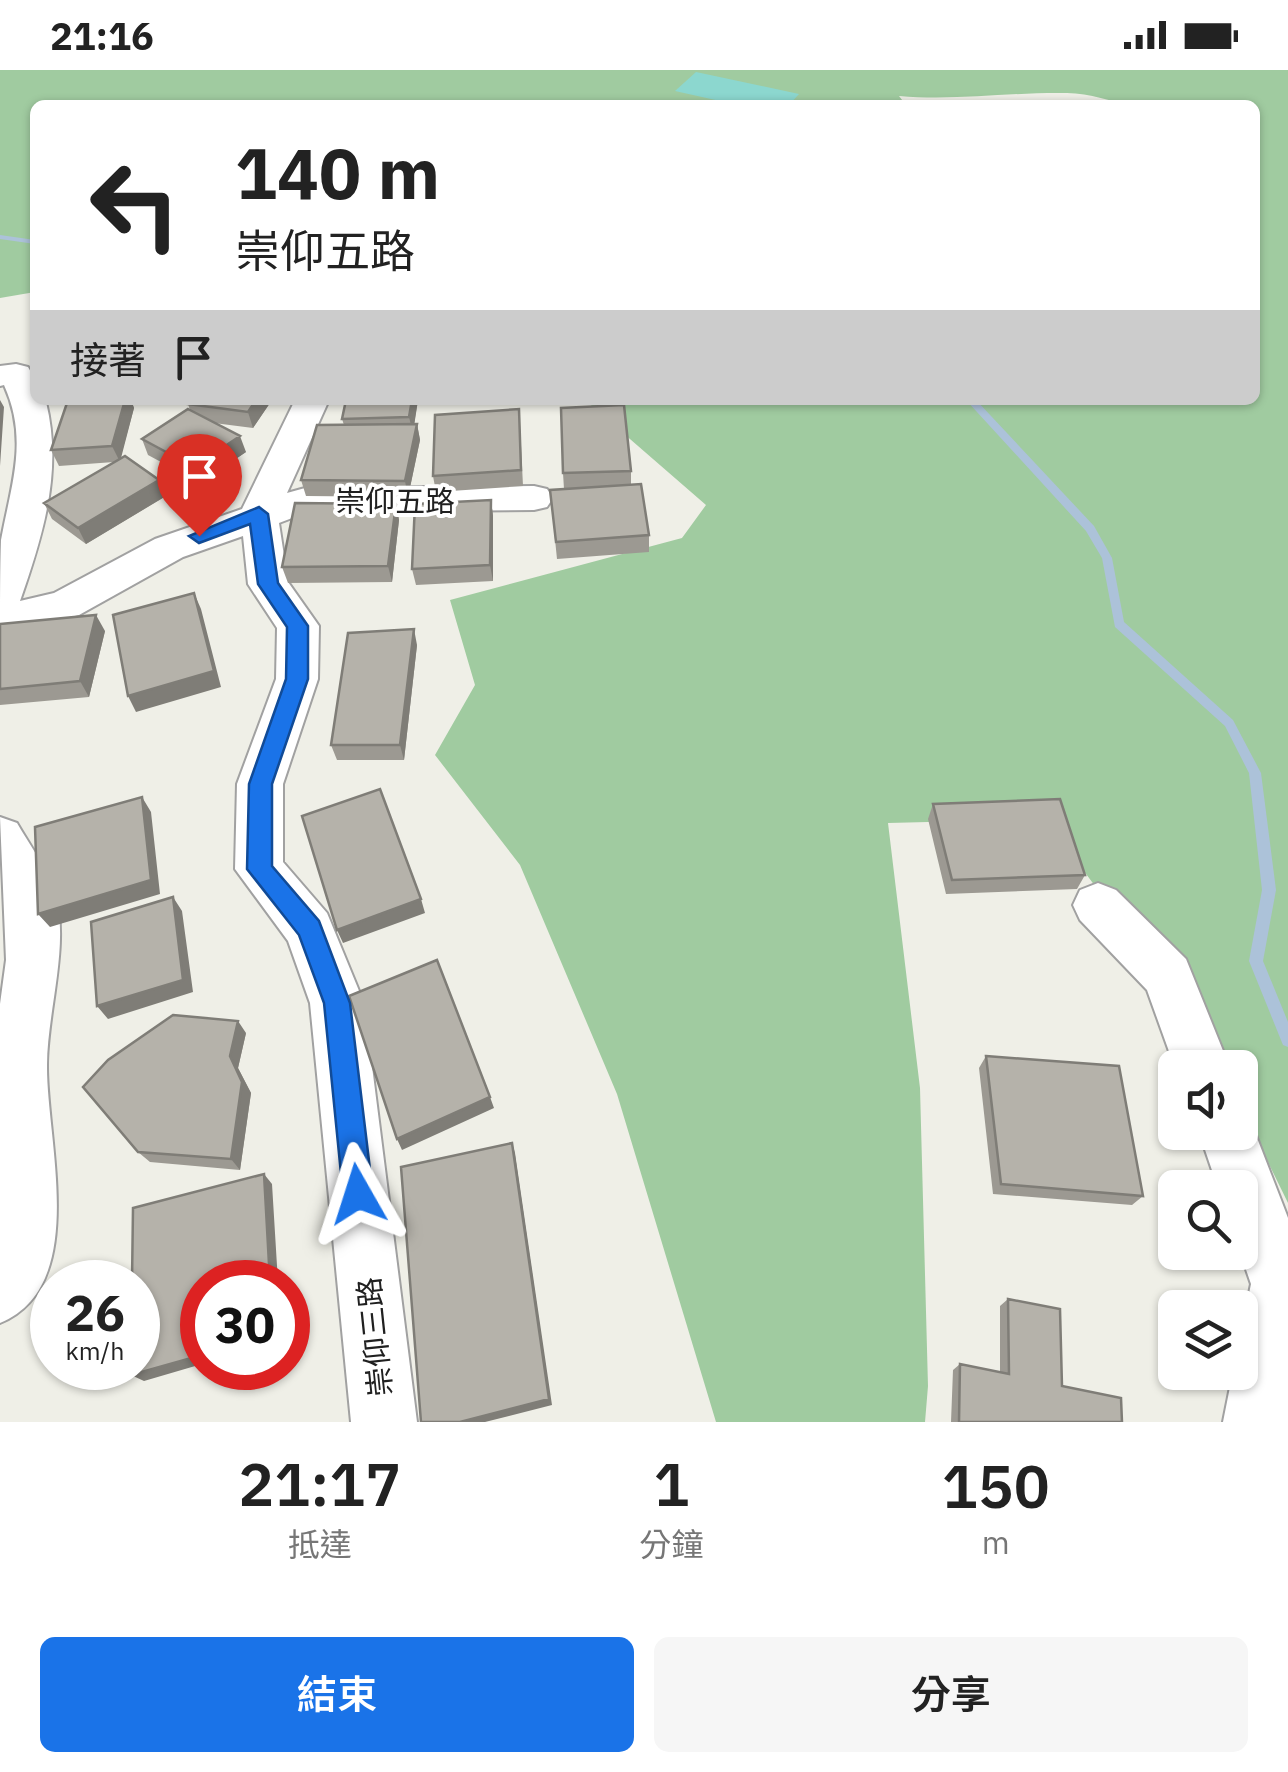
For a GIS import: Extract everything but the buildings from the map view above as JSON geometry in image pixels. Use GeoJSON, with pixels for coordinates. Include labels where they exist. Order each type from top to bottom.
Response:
{"type":"FeatureCollection","features":[{"type":"Feature","properties":{"kind":"street"},"geometry":{"type":"LineString","coordinates":[[17,369],[30,398]]}},
{"type":"Feature","properties":{"kind":"street"},"geometry":{"type":"LineString","coordinates":[[0,600],[22,533],[39,454],[32,405]]}},
{"type":"Feature","properties":{"kind":"street"},"geometry":{"type":"LineString","coordinates":[[259,514],[310,405]]}},
{"type":"Feature","properties":{"kind":"street","name":"崇仰五路"},"geometry":{"type":"LineString","coordinates":[[0,620],[65,605],[169,548],[306,500],[534,498]]}},
{"type":"Feature","properties":{"kind":"street","name":"崇仰三路"},"geometry":{"type":"LineString","coordinates":[[259,514],[268,584],[298,626],[297,679],[260,784],[259,869],[310,929],[337,1003],[384,1422]]}},
{"type":"Feature","properties":{"kind":"street"},"geometry":{"type":"LineString","coordinates":[[0,837],[30,892],[32,960],[19,1064],[29,1206],[14,1279],[0,1292]]}},
{"type":"Feature","properties":{"kind":"street"},"geometry":{"type":"LineString","coordinates":[[1098,904],[1168,976],[1196,1050]]}},
{"type":"Feature","properties":{"kind":"street"},"geometry":{"type":"LineString","coordinates":[[1233,1150],[1284,1294],[1256,1422]]}},
{"type":"Feature","properties":{"kind":"green space"},"geometry":{"type":"Polygon","coordinates":[[[0,70],[1288,70],[1288,1203],[1258,1142],[1258,1050],[1213,1050],[1204,1032],[1045,819],[888,823],[920,1088],[928,1386],[925,1422],[716,1422],[617,1094],[520,865],[435,755],[475,685],[450,600],[682,538],[706,505],[591,405],[1260,405],[1260,100],[1108,100],[1067,93],[899,96],[902,100],[30,100],[30,293],[0,298],[0,70]]]}},
{"type":"Feature","properties":{"kind":"shaded area"},"geometry":{"type":"Polygon","coordinates":[[[696,72],[799,94],[794,100],[716,100],[675,91],[696,72]]]}},
{"type":"Feature","properties":{"kind":"waterway"},"geometry":{"type":"LineString","coordinates":[[0,237],[30,241]]}},
{"type":"Feature","properties":{"kind":"waterway"},"geometry":{"type":"LineString","coordinates":[[976,405],[1090,529],[1107,558],[1119,624],[1229,723],[1255,773],[1269,890],[1256,961],[1288,1040]]}},
{"type":"Feature","properties":{"kind":"route"},"geometry":{"type":"LineString","coordinates":[[199,536],[259,514],[268,584],[298,626],[297,679],[260,784],[259,869],[310,929],[337,1003],[358,1194]]}}]}
